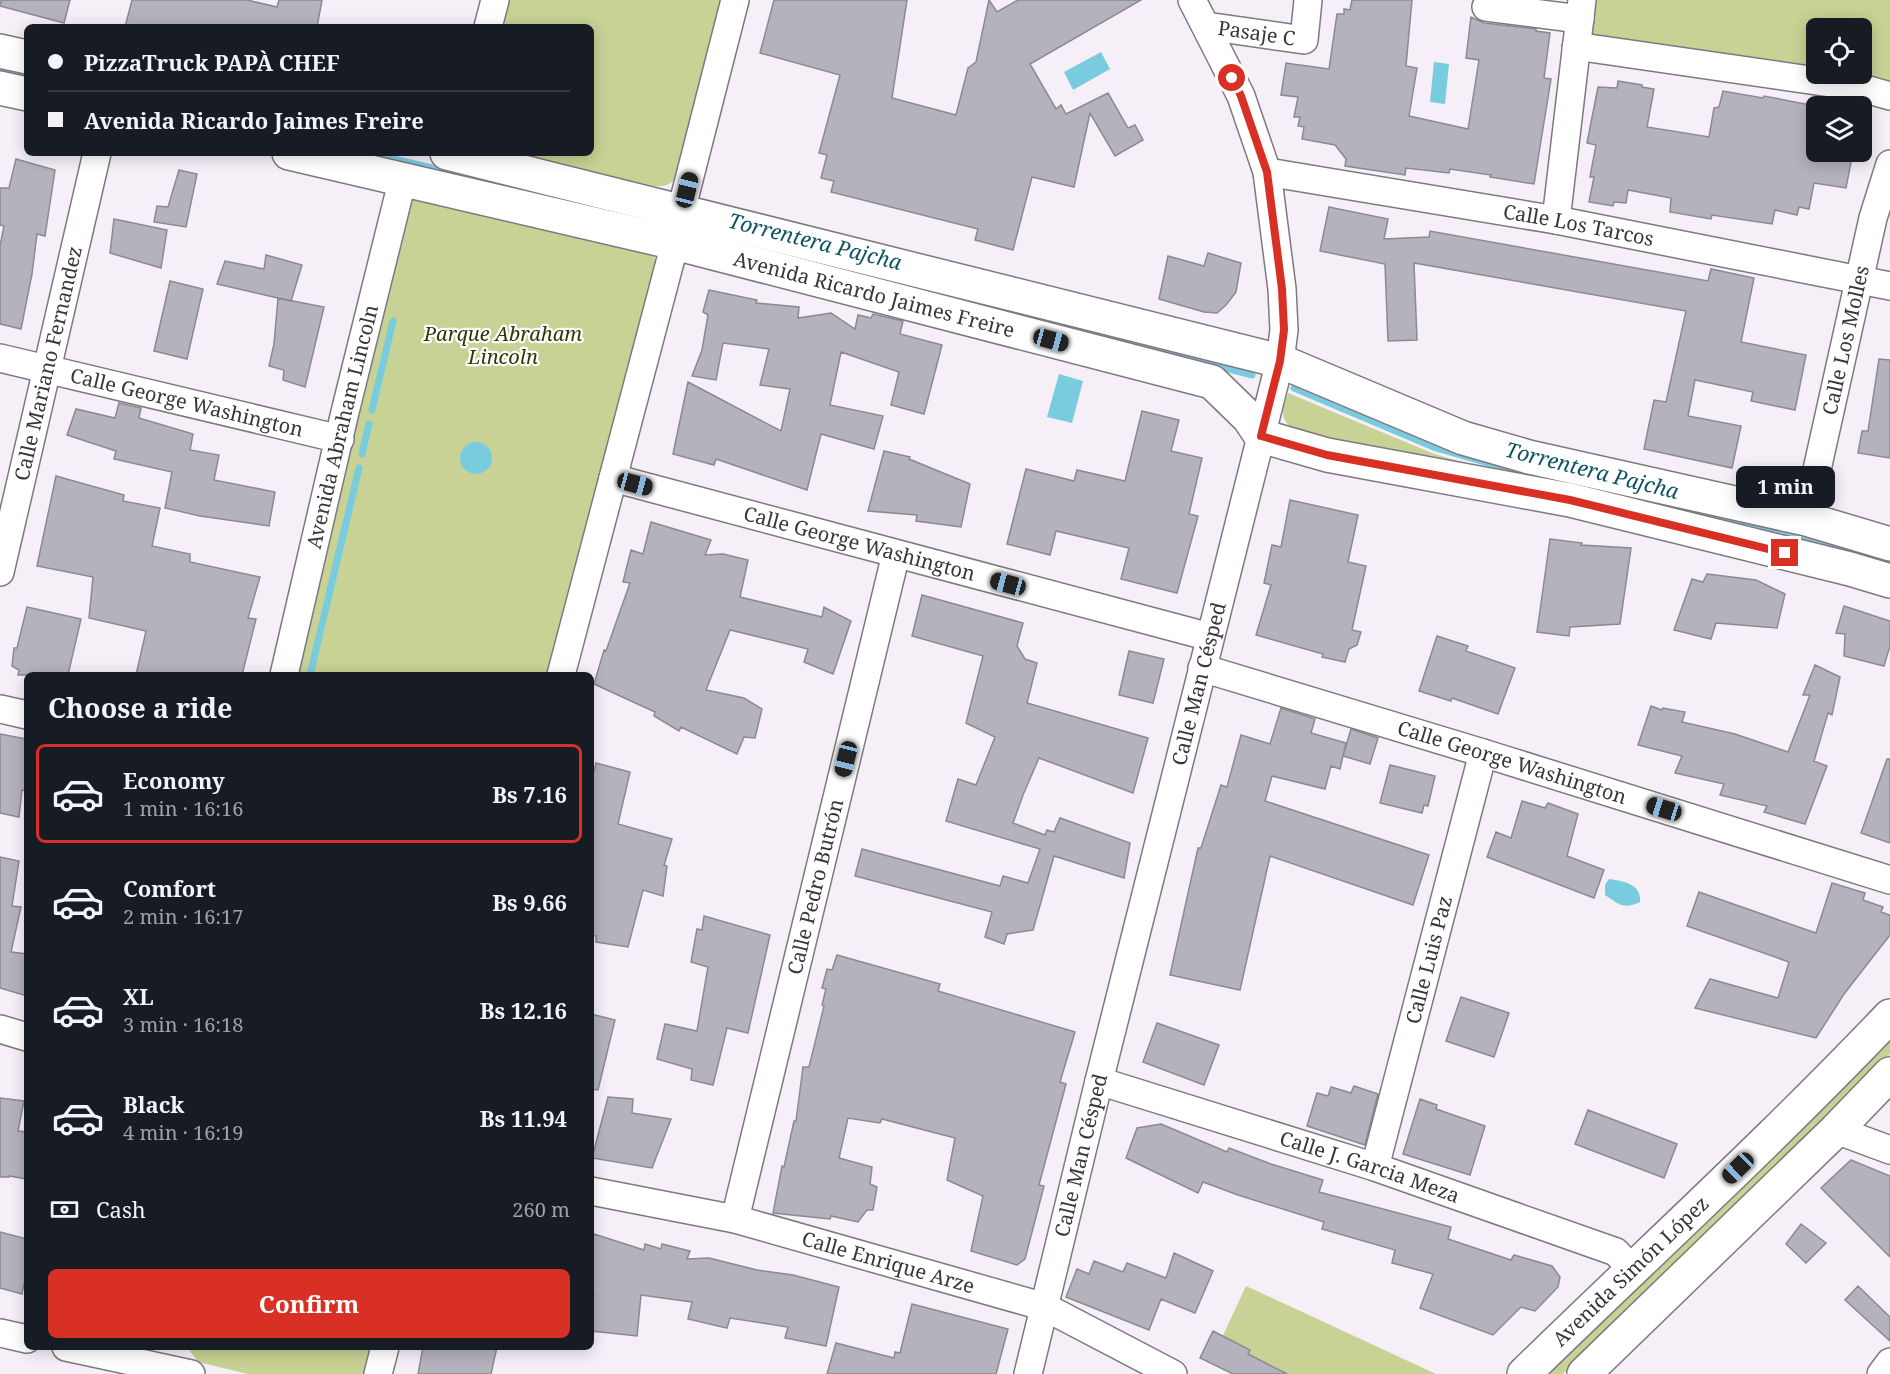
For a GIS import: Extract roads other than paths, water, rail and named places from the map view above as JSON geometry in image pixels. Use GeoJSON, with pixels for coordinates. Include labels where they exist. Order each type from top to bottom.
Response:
{"type":"FeatureCollection","features":[{"type":"Feature","properties":{"kind":"main road"},"geometry":{"type":"LineString","coordinates":[[0,51],[24,56]]}},
{"type":"Feature","properties":{"kind":"main road"},"geometry":{"type":"LineString","coordinates":[[0,88],[24,93]]}},
{"type":"Feature","properties":{"kind":"main road","name":"Avenida Ricardo Jaimes Freire"},"geometry":{"type":"LineString","coordinates":[[303,156],[675,243],[1212,382],[1249,418],[1261,436]]}},
{"type":"Feature","properties":{"kind":"main road","name":"Avenida Ricardo Jaimes Freire"},"geometry":{"type":"LineString","coordinates":[[460,156],[1280,361],[1463,438],[1529,457],[1806,519],[1890,544]]}},
{"type":"Feature","properties":{"kind":"main road"},"geometry":{"type":"LineString","coordinates":[[1261,436],[1327,455],[1570,500],[1850,569],[1890,581]]}},
{"type":"Feature","properties":{"kind":"main road","name":"Avenida Simón López"},"geometry":{"type":"LineString","coordinates":[[1524,1374],[1721,1184],[1890,1016]]}},
{"type":"Feature","properties":{"kind":"main road","name":"Avenida Simón López"},"geometry":{"type":"LineString","coordinates":[[1584,1374],[1836,1130],[1890,1074]]}},
{"type":"Feature","properties":{"kind":"street"},"geometry":{"type":"LineString","coordinates":[[489,24],[495,0]]}},
{"type":"Feature","properties":{"kind":"street"},"geometry":{"type":"LineString","coordinates":[[681,211],[735,0]]}},
{"type":"Feature","properties":{"kind":"street","name":"Calle Man Césped"},"geometry":{"type":"LineString","coordinates":[[1028,1374],[1099,1081],[1280,361],[1284,330],[1282,289],[1267,172],[1241,96],[1192,0]]}},
{"type":"Feature","properties":{"kind":"street","name":"Pasaje C"},"geometry":{"type":"LineString","coordinates":[[1206,26],[1304,40],[1308,0]]}},
{"type":"Feature","properties":{"kind":"street"},"geometry":{"type":"LineString","coordinates":[[1486,7],[1581,10],[1556,220]]}},
{"type":"Feature","properties":{"kind":"street"},"geometry":{"type":"LineString","coordinates":[[1576,48],[1858,87],[1890,96]]}},
{"type":"Feature","properties":{"kind":"street","name":"Calle Mariano Fernandez"},"geometry":{"type":"LineString","coordinates":[[0,572],[96,156]]}},
{"type":"Feature","properties":{"kind":"street","name":"Calle Los Molles"},"geometry":{"type":"LineString","coordinates":[[1806,519],[1873,218],[1890,164]]}},
{"type":"Feature","properties":{"kind":"street","name":"Calle Los Tarcos"},"geometry":{"type":"LineString","coordinates":[[1267,172],[1556,220],[1890,286]]}},
{"type":"Feature","properties":{"kind":"street","name":"Avenida Abraham Lincoln"},"geometry":{"type":"LineString","coordinates":[[285,672],[403,178]]}},
{"type":"Feature","properties":{"kind":"street"},"geometry":{"type":"LineString","coordinates":[[562,672],[675,243]]}},
{"type":"Feature","properties":{"kind":"street","name":"Calle George Washington"},"geometry":{"type":"LineString","coordinates":[[0,358],[340,439]]}},
{"type":"Feature","properties":{"kind":"street","name":"Calle George Washington"},"geometry":{"type":"LineString","coordinates":[[613,478],[1210,637]]}},
{"type":"Feature","properties":{"kind":"street","name":"Calle Pedro Butrón"},"geometry":{"type":"LineString","coordinates":[[735,1219],[896,554]]}},
{"type":"Feature","properties":{"kind":"street","name":"Calle George Washington"},"geometry":{"type":"LineString","coordinates":[[1202,668],[1890,880]]}},
{"type":"Feature","properties":{"kind":"street"},"geometry":{"type":"LineString","coordinates":[[0,709],[24,714]]}},
{"type":"Feature","properties":{"kind":"street","name":"Calle Luis Paz"},"geometry":{"type":"LineString","coordinates":[[1375,1167],[1483,753]]}},
{"type":"Feature","properties":{"kind":"street"},"geometry":{"type":"LineString","coordinates":[[0,1029],[24,1036]]}},
{"type":"Feature","properties":{"kind":"street","name":"Calle J. Garcia Meza"},"geometry":{"type":"LineString","coordinates":[[1099,1081],[1375,1167],[1616,1252],[1632,1270]]}},
{"type":"Feature","properties":{"kind":"street"},"geometry":{"type":"LineString","coordinates":[[1836,1130],[1890,1150]]}},
{"type":"Feature","properties":{"kind":"street","name":"Calle Enrique Arze"},"geometry":{"type":"LineString","coordinates":[[594,1192],[735,1219],[1045,1307],[1173,1374]]}},
{"type":"Feature","properties":{"kind":"street"},"geometry":{"type":"LineString","coordinates":[[0,1333],[24,1338]]}},
{"type":"Feature","properties":{"kind":"street"},"geometry":{"type":"LineString","coordinates":[[84,1350],[177,1366]]}},
{"type":"Feature","properties":{"kind":"street"},"geometry":{"type":"LineString","coordinates":[[378,1374],[384,1350]]}},
{"type":"Feature","properties":{"kind":"street"},"geometry":{"type":"LineString","coordinates":[[1881,1374],[1890,1362]]}},
{"type":"Feature","properties":{"kind":"water"},"geometry":{"type":"Polygon","coordinates":[[[1101,52],[1110,69],[1073,90],[1064,72],[1101,52]]]}},
{"type":"Feature","properties":{"kind":"water"},"geometry":{"type":"Polygon","coordinates":[[[1434,62],[1449,64],[1445,104],[1430,102],[1434,62]]]}},
{"type":"Feature","properties":{"kind":"water"},"geometry":{"type":"Polygon","coordinates":[[[1059,374],[1083,381],[1072,423],[1047,417],[1059,374]]]}},
{"type":"Feature","properties":{"kind":"water"},"geometry":{"type":"Polygon","coordinates":[[[476,442],[487,447],[492,458],[487,469],[476,474],[465,469],[460,458],[465,447],[476,442]]]}},
{"type":"Feature","properties":{"kind":"water"},"geometry":{"type":"Polygon","coordinates":[[[1609,879],[1625,882],[1635,887],[1640,896],[1640,902],[1625,906],[1605,895],[1605,885],[1609,879]]]}},
{"type":"Feature","properties":{"kind":"waterway","name":"Torrentera Pajcha"},"geometry":{"type":"LineString","coordinates":[[0,68],[24,74]]}},
{"type":"Feature","properties":{"kind":"waterway","name":"Torrentera Pajcha"},"geometry":{"type":"LineString","coordinates":[[380,156],[511,186]]}},
{"type":"Feature","properties":{"kind":"waterway","name":"Torrentera Pajcha"},"geometry":{"type":"LineString","coordinates":[[953,296],[1252,375]]}},
{"type":"Feature","properties":{"kind":"waterway"},"geometry":{"type":"LineString","coordinates":[[372,410],[393,321]]}},
{"type":"Feature","properties":{"kind":"waterway","name":"Torrentera Pajcha"},"geometry":{"type":"LineString","coordinates":[[1294,388],[1436,448],[1570,484]]}},
{"type":"Feature","properties":{"kind":"waterway"},"geometry":{"type":"LineString","coordinates":[[362,454],[369,424]]}},
{"type":"Feature","properties":{"kind":"waterway"},"geometry":{"type":"LineString","coordinates":[[311,672],[359,468]]}},
{"type":"Feature","properties":{"kind":"waterway","name":"Torrentera Pajcha"},"geometry":{"type":"LineString","coordinates":[[1625,497],[1830,545],[1890,563]]}},
{"type":"Feature","properties":{"kind":"park label","name":"Parque Abraham Lincoln"},"geometry":{"type":"Point","coordinates":[503,346]}}]}
